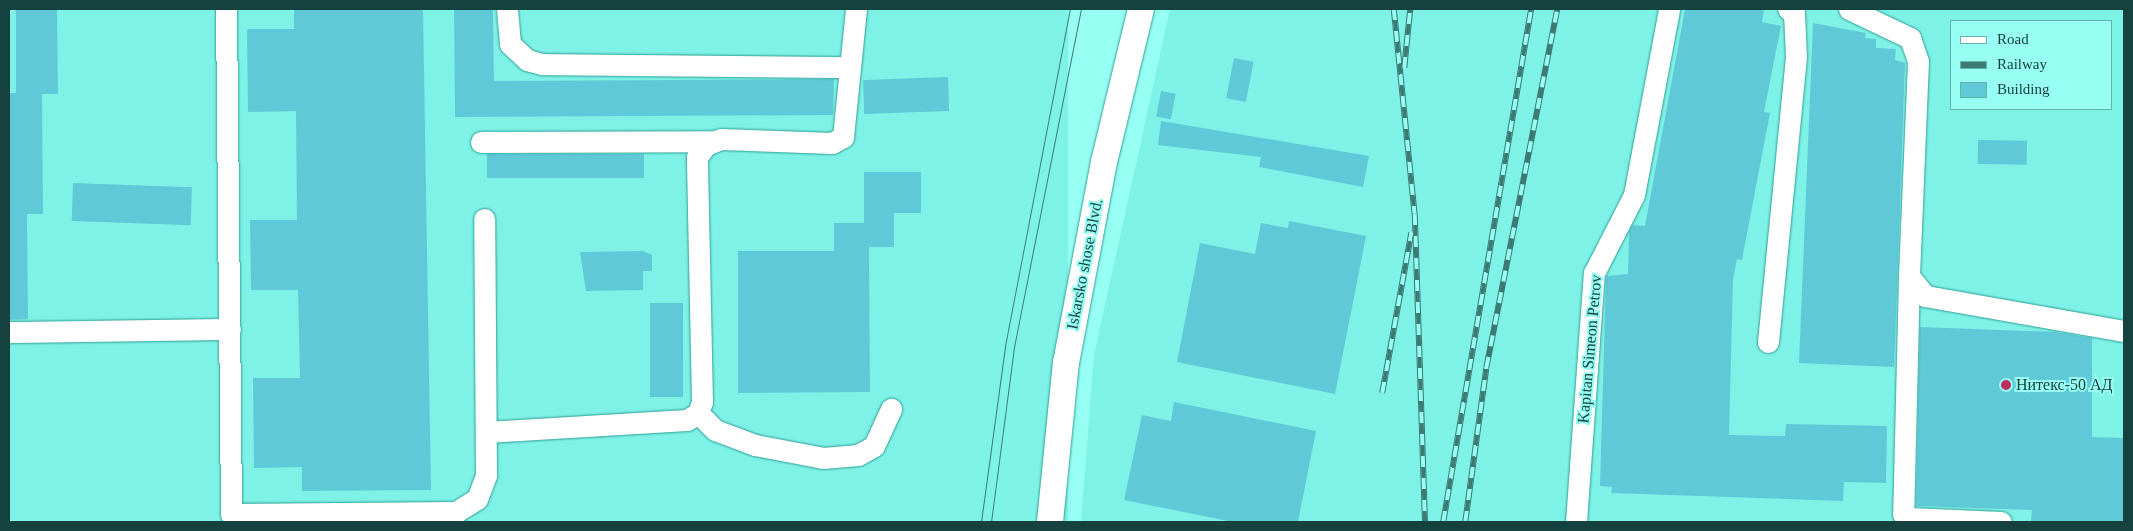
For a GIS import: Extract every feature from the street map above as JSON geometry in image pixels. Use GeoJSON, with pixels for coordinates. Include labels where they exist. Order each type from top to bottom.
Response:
{"type":"FeatureCollection","features":[{"type":"Feature","properties":{"kind":"main road","name":"Iskarsko shose Blvd."},"geometry":{"type":"LineString","coordinates":[[1050,522],[1066,363],[1104,162],[1141,9]]}},
{"type":"Feature","properties":{"kind":"street"},"geometry":{"type":"LineString","coordinates":[[226,9],[230,510],[236,517],[456,512],[468,508],[483,489],[486,432],[484,219]]}},
{"type":"Feature","properties":{"kind":"street"},"geometry":{"type":"LineString","coordinates":[[507,9],[510,44],[528,60],[542,64],[848,67]]}},
{"type":"Feature","properties":{"kind":"street"},"geometry":{"type":"LineString","coordinates":[[481,142],[838,141],[846,131],[848,67],[855,53],[856,9]]}},
{"type":"Feature","properties":{"kind":"street","name":"Kapitan Simeon Petrov"},"geometry":{"type":"LineString","coordinates":[[1576,522],[1594,273],[1634,195],[1669,9]]}},
{"type":"Feature","properties":{"kind":"street"},"geometry":{"type":"LineString","coordinates":[[1768,342],[1796,56],[1794,13],[1788,9]]}},
{"type":"Feature","properties":{"kind":"street"},"geometry":{"type":"LineString","coordinates":[[1849,9],[1910,38],[1918,60],[1909,276],[1903,514],[1908,518],[2001,522]]}},
{"type":"Feature","properties":{"kind":"street"},"geometry":{"type":"LineString","coordinates":[[486,432],[687,420],[698,413],[702,402],[697,157],[713,141]]}},
{"type":"Feature","properties":{"kind":"street"},"geometry":{"type":"LineString","coordinates":[[1909,276],[1925,296],[2124,331]]}},
{"type":"Feature","properties":{"kind":"street"},"geometry":{"type":"LineString","coordinates":[[9,332],[230,329]]}},
{"type":"Feature","properties":{"kind":"street"},"geometry":{"type":"LineString","coordinates":[[698,413],[715,430],[754,445],[823,458],[858,455],[874,446],[890,409]]}},
{"type":"Feature","properties":{"kind":"shaded area"},"geometry":{"type":"Polygon","coordinates":[[[9,9],[1068,9],[1068,522],[9,522],[9,9]]]}},
{"type":"Feature","properties":{"kind":"shaded area"},"geometry":{"type":"Polygon","coordinates":[[[1170,9],[2124,9],[2124,522],[1081,522],[1094,355],[1170,9]]]}},
{"type":"Feature","properties":{"kind":"building"},"geometry":{"type":"Polygon","coordinates":[[[16,9],[57,9],[58,94],[42,94],[43,214],[27,214],[28,319],[9,320],[9,93],[16,93],[16,9]]]}},
{"type":"Feature","properties":{"kind":"building"},"geometry":{"type":"Polygon","coordinates":[[[294,9],[423,9],[431,490],[302,491],[302,467],[254,468],[253,378],[300,378],[298,290],[251,290],[250,220],[297,220],[296,111],[248,112],[247,29],[294,29],[294,9]]]}},
{"type":"Feature","properties":{"kind":"building"},"geometry":{"type":"Polygon","coordinates":[[[454,9],[493,9],[494,81],[834,79],[833,115],[455,117],[454,9]]]}},
{"type":"Feature","properties":{"kind":"building"},"geometry":{"type":"Polygon","coordinates":[[[1685,9],[1764,9],[1762,22],[1781,26],[1764,112],[1770,113],[1742,260],[1737,259],[1733,280],[1729,435],[1785,436],[1786,424],[1887,426],[1886,483],[1844,482],[1843,501],[1611,493],[1612,487],[1600,486],[1606,276],[1628,274],[1629,232],[1632,225],[1645,226],[1685,9]]]}},
{"type":"Feature","properties":{"kind":"building"},"geometry":{"type":"Polygon","coordinates":[[[1813,23],[1866,33],[1865,38],[1876,39],[1876,48],[1896,49],[1895,60],[1905,63],[1894,367],[1799,363],[1813,23]]]}},
{"type":"Feature","properties":{"kind":"building"},"geometry":{"type":"Polygon","coordinates":[[[1234,58],[1254,62],[1246,102],[1226,98],[1234,58]]]}},
{"type":"Feature","properties":{"kind":"building"},"geometry":{"type":"Polygon","coordinates":[[[948,77],[949,111],[864,114],[863,80],[948,77]]]}},
{"type":"Feature","properties":{"kind":"building"},"geometry":{"type":"Polygon","coordinates":[[[1161,91],[1176,94],[1171,119],[1156,117],[1161,91]]]}},
{"type":"Feature","properties":{"kind":"building"},"geometry":{"type":"Polygon","coordinates":[[[1161,121],[1369,156],[1363,187],[1259,167],[1261,157],[1158,145],[1161,121]]]}},
{"type":"Feature","properties":{"kind":"building"},"geometry":{"type":"Polygon","coordinates":[[[1978,140],[2027,141],[2027,165],[1978,164],[1978,140]]]}},
{"type":"Feature","properties":{"kind":"building"},"geometry":{"type":"Polygon","coordinates":[[[487,154],[644,154],[644,178],[487,178],[487,154]]]}},
{"type":"Feature","properties":{"kind":"building"},"geometry":{"type":"Polygon","coordinates":[[[864,172],[921,172],[921,213],[894,213],[894,247],[869,247],[870,392],[738,393],[738,251],[834,251],[834,223],[864,223],[864,172]]]}},
{"type":"Feature","properties":{"kind":"building"},"geometry":{"type":"Polygon","coordinates":[[[73,183],[192,187],[191,225],[72,221],[73,183]]]}},
{"type":"Feature","properties":{"kind":"building"},"geometry":{"type":"Polygon","coordinates":[[[1289,221],[1366,236],[1335,394],[1177,362],[1200,243],[1255,254],[1261,223],[1288,228],[1289,221]]]}},
{"type":"Feature","properties":{"kind":"building"},"geometry":{"type":"Polygon","coordinates":[[[643,251],[652,255],[652,271],[643,271],[643,290],[586,291],[580,252],[643,251]]]}},
{"type":"Feature","properties":{"kind":"building"},"geometry":{"type":"Polygon","coordinates":[[[650,303],[683,303],[683,397],[650,397],[650,303]]]}},
{"type":"Feature","properties":{"kind":"building","name":"Нитекс-50 АД"},"geometry":{"type":"Polygon","coordinates":[[[1920,327],[2056,332],[2092,338],[2092,437],[2124,438],[2124,522],[2031,522],[2032,510],[1916,506],[1920,327]]]}},
{"type":"Feature","properties":{"kind":"building"},"geometry":{"type":"Polygon","coordinates":[[[1174,402],[1316,431],[1298,522],[1233,522],[1124,500],[1142,415],[1171,421],[1174,402]]]}},
{"type":"Feature","properties":{"kind":"tram line"},"geometry":{"type":"LineString","coordinates":[[981,522],[1005,346],[1070,9]]}},
{"type":"Feature","properties":{"kind":"tram line"},"geometry":{"type":"LineString","coordinates":[[991,522],[1014,347],[1081,9]]}},
{"type":"Feature","properties":{"kind":"railway"},"geometry":{"type":"LineString","coordinates":[[1394,9],[1415,214],[1425,522]]}},
{"type":"Feature","properties":{"kind":"railway"},"geometry":{"type":"LineString","coordinates":[[1404,68],[1410,9]]}},
{"type":"Feature","properties":{"kind":"railway"},"geometry":{"type":"LineString","coordinates":[[1443,522],[1531,9]]}},
{"type":"Feature","properties":{"kind":"railway"},"geometry":{"type":"LineString","coordinates":[[1465,522],[1486,368],[1557,9]]}},
{"type":"Feature","properties":{"kind":"railway"},"geometry":{"type":"LineString","coordinates":[[1382,393],[1411,233]]}},
{"type":"Feature","properties":{"kind":"place","name":"Нитекс-50 АД"},"geometry":{"type":"Point","coordinates":[2006,385]}}]}
